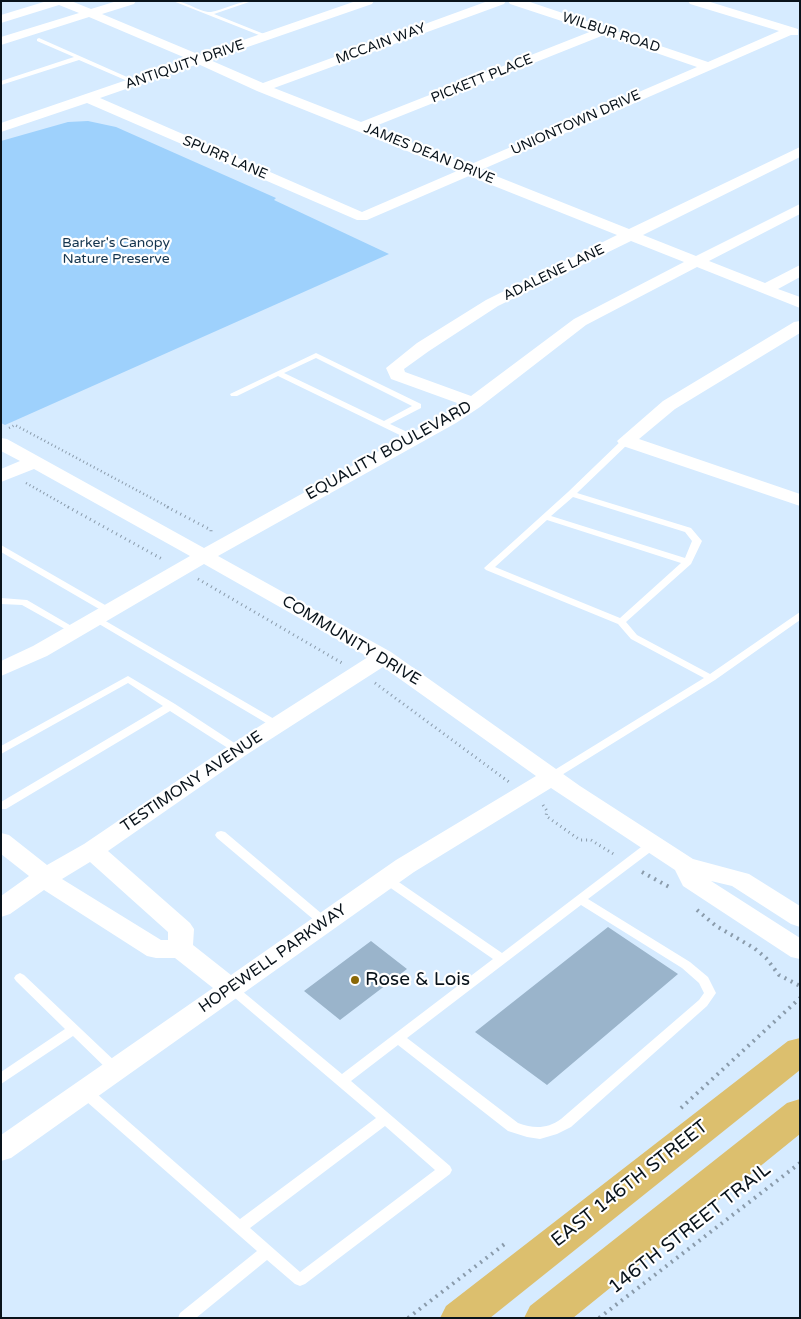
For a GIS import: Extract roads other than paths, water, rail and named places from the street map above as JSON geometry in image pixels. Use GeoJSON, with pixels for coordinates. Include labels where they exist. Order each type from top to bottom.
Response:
{"type":"FeatureCollection","features":[{"type":"Feature","properties":{"kind":"main road","name":"EAST 146TH STREET"},"geometry":{"type":"LineString","coordinates":[[460,1318],[800,1050]]}},
{"type":"Feature","properties":{"kind":"main road"},"geometry":{"type":"LineString","coordinates":[[544,1318],[800,1113]]}},
{"type":"Feature","properties":{"kind":"street","name":"JAMES DEAN DRIVE"},"geometry":{"type":"LineString","coordinates":[[60,1],[200,59],[228,74],[262,88],[800,303]]}},
{"type":"Feature","properties":{"kind":"street"},"geometry":{"type":"LineString","coordinates":[[1,19],[60,1]]}},
{"type":"Feature","properties":{"kind":"street"},"geometry":{"type":"LineString","coordinates":[[1,41],[130,1]]}},
{"type":"Feature","properties":{"kind":"street","name":"ANTIQUITY DRIVE"},"geometry":{"type":"LineString","coordinates":[[1,128],[368,1]]}},
{"type":"Feature","properties":{"kind":"street","name":"MCCAIN WAY"},"geometry":{"type":"LineString","coordinates":[[262,88],[500,1]]}},
{"type":"Feature","properties":{"kind":"street","name":"WILBUR ROAD"},"geometry":{"type":"LineString","coordinates":[[514,1],[708,66]]}},
{"type":"Feature","properties":{"kind":"street"},"geometry":{"type":"LineString","coordinates":[[694,1],[795,32]]}},
{"type":"Feature","properties":{"kind":"street","name":"PICKETT PLACE"},"geometry":{"type":"LineString","coordinates":[[361,127],[603,31]]}},
{"type":"Feature","properties":{"kind":"street","name":"UNIONTOWN DRIVE"},"geometry":{"type":"LineString","coordinates":[[362,217],[708,66],[795,32]]}},
{"type":"Feature","properties":{"kind":"street","name":"SPURR LANE"},"geometry":{"type":"LineString","coordinates":[[88,98],[362,217]]}},
{"type":"Feature","properties":{"kind":"street","name":"ADALENE LANE"},"geometry":{"type":"LineString","coordinates":[[474,403],[412,382],[397,375],[396,368],[423,347],[492,303],[800,151]]}},
{"type":"Feature","properties":{"kind":"street","name":"EQUALITY BOULEVARD"},"geometry":{"type":"LineString","coordinates":[[1,669],[25,659],[75,631],[180,569],[474,403],[580,322],[800,208]]}},
{"type":"Feature","properties":{"kind":"street"},"geometry":{"type":"LineString","coordinates":[[766,289],[800,270]]}},
{"type":"Feature","properties":{"kind":"street"},"geometry":{"type":"LineString","coordinates":[[626,442],[669,405],[800,326]]}},
{"type":"Feature","properties":{"kind":"street"},"geometry":{"type":"LineString","coordinates":[[626,442],[800,500]]}},
{"type":"Feature","properties":{"kind":"street","name":"COMMUNITY DRIVE"},"geometry":{"type":"LineString","coordinates":[[1,443],[383,657],[552,778],[685,864],[740,880],[800,918]]}},
{"type":"Feature","properties":{"kind":"street"},"geometry":{"type":"LineString","coordinates":[[5,474],[34,462]]}},
{"type":"Feature","properties":{"kind":"street","name":"TESTIMONY AVENUE"},"geometry":{"type":"LineString","coordinates":[[1,908],[45,878],[92,850],[277,724],[383,657]]}},
{"type":"Feature","properties":{"kind":"street","name":"EQUALITY BOULEVARD"},"geometry":{"type":"LineString","coordinates":[[1,660],[25,659]]}},
{"type":"Feature","properties":{"kind":"street","name":"HOPEWELL PARKWAY"},"geometry":{"type":"LineString","coordinates":[[1,1150],[386,879],[552,778]]}},
{"type":"Feature","properties":{"kind":"street"},"geometry":{"type":"LineString","coordinates":[[1,841],[45,878],[156,949],[180,949],[232,989]]}},
{"type":"Feature","properties":{"kind":"street"},"geometry":{"type":"LineString","coordinates":[[92,850],[181,929],[180,949]]}},
{"type":"Feature","properties":{"kind":"street","name":"COMMUNITY DRIVE"},"geometry":{"type":"LineString","coordinates":[[685,864],[692,880],[800,950]]}},
{"type":"Feature","properties":{"kind":"lane"},"geometry":{"type":"LineString","coordinates":[[176,1],[266,36]]}},
{"type":"Feature","properties":{"kind":"lane"},"geometry":{"type":"LineString","coordinates":[[209,14],[249,1]]}},
{"type":"Feature","properties":{"kind":"lane"},"geometry":{"type":"LineString","coordinates":[[39,40],[134,82]]}},
{"type":"Feature","properties":{"kind":"lane"},"geometry":{"type":"LineString","coordinates":[[1,83],[78,58]]}},
{"type":"Feature","properties":{"kind":"lane"},"geometry":{"type":"LineString","coordinates":[[234,394],[316,355],[418,406],[384,424]]}},
{"type":"Feature","properties":{"kind":"lane"},"geometry":{"type":"LineString","coordinates":[[278,372],[414,438]]}},
{"type":"Feature","properties":{"kind":"lane"},"geometry":{"type":"LineString","coordinates":[[626,442],[489,568],[621,622],[634,637],[711,678]]}},
{"type":"Feature","properties":{"kind":"lane"},"geometry":{"type":"LineString","coordinates":[[571,494],[688,530],[697,541],[688,562],[621,622]]}},
{"type":"Feature","properties":{"kind":"lane"},"geometry":{"type":"LineString","coordinates":[[545,517],[688,562]]}},
{"type":"Feature","properties":{"kind":"lane"},"geometry":{"type":"LineString","coordinates":[[1,548],[103,615],[277,724]]}},
{"type":"Feature","properties":{"kind":"lane"},"geometry":{"type":"LineString","coordinates":[[1,601],[24,602],[75,631]]}},
{"type":"Feature","properties":{"kind":"lane"},"geometry":{"type":"LineString","coordinates":[[552,778],[711,678],[800,615]]}},
{"type":"Feature","properties":{"kind":"lane"},"geometry":{"type":"LineString","coordinates":[[1,750],[128,679],[238,750]]}},
{"type":"Feature","properties":{"kind":"lane"},"geometry":{"type":"LineString","coordinates":[[1,806],[171,706]]}},
{"type":"Feature","properties":{"kind":"lane"},"geometry":{"type":"LineString","coordinates":[[222,835],[324,922]]}},
{"type":"Feature","properties":{"kind":"lane"},"geometry":{"type":"LineString","coordinates":[[342,1081],[653,844]]}},
{"type":"Feature","properties":{"kind":"lane"},"geometry":{"type":"LineString","coordinates":[[386,879],[502,960]]}},
{"type":"Feature","properties":{"kind":"lane"},"geometry":{"type":"LineString","coordinates":[[398,1038],[513,1127],[531,1134],[546,1132],[562,1126],[703,1003],[710,993],[704,980],[686,965],[581,900]]}},
{"type":"Feature","properties":{"kind":"lane"},"geometry":{"type":"LineString","coordinates":[[20,978],[115,1069]]}},
{"type":"Feature","properties":{"kind":"lane"},"geometry":{"type":"LineString","coordinates":[[84,1091],[300,1280],[445,1170],[232,989]]}},
{"type":"Feature","properties":{"kind":"lane"},"geometry":{"type":"LineString","coordinates":[[1,1079],[74,1030]]}},
{"type":"Feature","properties":{"kind":"lane"},"geometry":{"type":"LineString","coordinates":[[239,1228],[385,1118]]}},
{"type":"Feature","properties":{"kind":"lane"},"geometry":{"type":"LineString","coordinates":[[185,1318],[266,1252]]}},
{"type":"Feature","properties":{"kind":"place","name":"Rose & Lois"},"geometry":{"type":"Point","coordinates":[355,980]}},
{"type":"Feature","properties":{"kind":"park label","name":"Barker's Canopy Nature Preserve"},"geometry":{"type":"Point","coordinates":[116,252]}}]}
